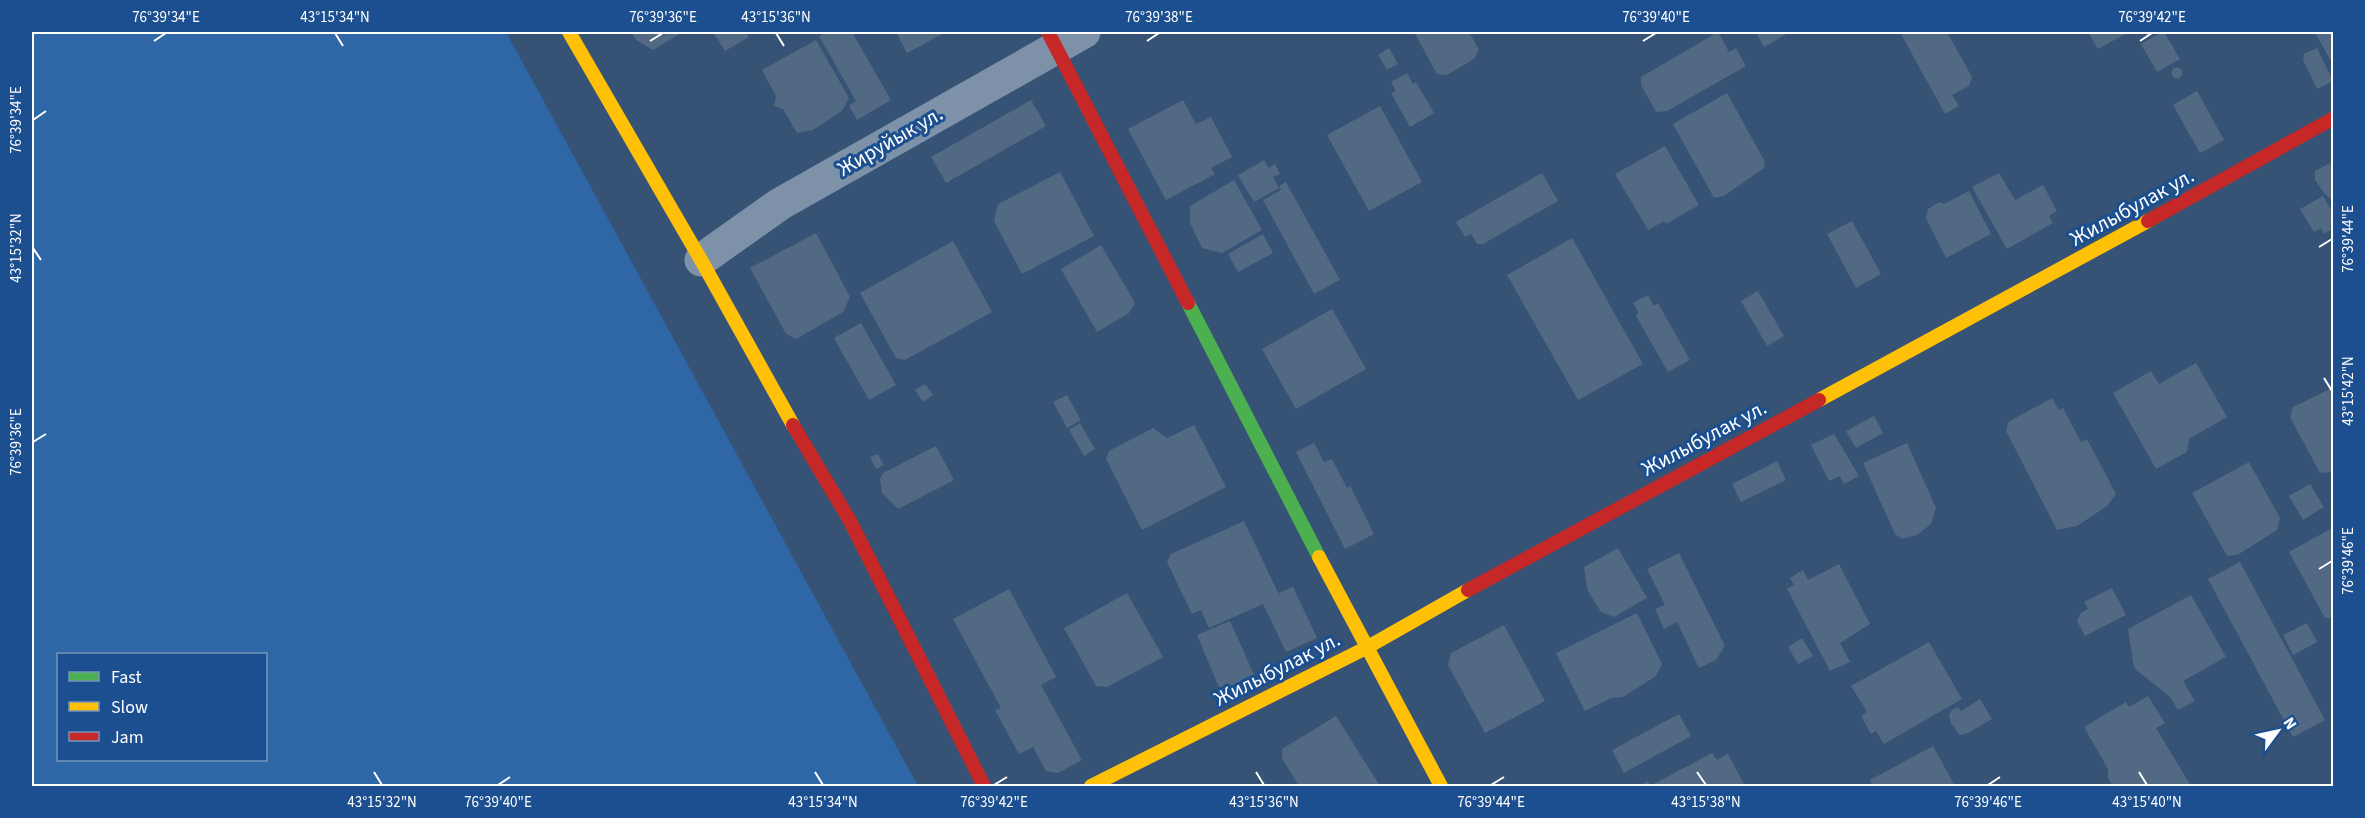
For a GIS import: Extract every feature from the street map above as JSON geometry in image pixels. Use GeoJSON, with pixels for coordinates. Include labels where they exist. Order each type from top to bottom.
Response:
{"type":"FeatureCollection","features":[{"type":"Feature","properties":{"kind":"street"},"geometry":{"type":"LineString","coordinates":[[569,32],[701,260],[792,424],[850,520],[984,786]]}},
{"type":"Feature","properties":{"kind":"street"},"geometry":{"type":"LineString","coordinates":[[1063,37],[1366,648],[1441,786]]}},
{"type":"Feature","properties":{"kind":"street","name":"Жируйык ул."},"geometry":{"type":"LineString","coordinates":[[701,260],[780,204],[1063,37]]}},
{"type":"Feature","properties":{"kind":"street","name":"Жилыбулак ул."},"geometry":{"type":"LineString","coordinates":[[1091,786],[1366,648],[1413,620],[2334,118]]}},
{"type":"Feature","properties":{"kind":"shaded area"},"geometry":{"type":"Polygon","coordinates":[[[32,32],[506,32],[918,786],[32,786],[32,32]]]}},
{"type":"Feature","properties":{"kind":"building"},"geometry":{"type":"Polygon","coordinates":[[[631,32],[683,32],[653,50],[636,40],[631,32]]]}},
{"type":"Feature","properties":{"kind":"building"},"geometry":{"type":"Polygon","coordinates":[[[713,32],[746,32],[749,37],[725,51],[713,32]]]}},
{"type":"Feature","properties":{"kind":"building"},"geometry":{"type":"Polygon","coordinates":[[[827,32],[852,32],[891,100],[857,120],[849,106],[856,101],[819,36],[827,32]]]}},
{"type":"Feature","properties":{"kind":"building"},"geometry":{"type":"Polygon","coordinates":[[[896,32],[946,32],[907,53],[896,32]]]}},
{"type":"Feature","properties":{"kind":"building"},"geometry":{"type":"Polygon","coordinates":[[[1414,32],[1469,32],[1479,50],[1474,59],[1447,75],[1437,74],[1414,32]]]}},
{"type":"Feature","properties":{"kind":"building"},"geometry":{"type":"Polygon","coordinates":[[[1718,32],[1729,52],[1736,48],[1746,66],[1667,111],[1656,112],[1641,85],[1641,77],[1718,32]]]}},
{"type":"Feature","properties":{"kind":"building"},"geometry":{"type":"Polygon","coordinates":[[[1756,32],[1790,32],[1764,47],[1756,32]]]}},
{"type":"Feature","properties":{"kind":"building"},"geometry":{"type":"Polygon","coordinates":[[[1900,32],[1947,32],[1972,77],[1969,86],[1952,95],[1959,106],[1945,114],[1900,32]]]}},
{"type":"Feature","properties":{"kind":"building"},"geometry":{"type":"Polygon","coordinates":[[[2088,32],[2129,32],[2098,49],[2088,32]]]}},
{"type":"Feature","properties":{"kind":"building"},"geometry":{"type":"Polygon","coordinates":[[[2162,32],[2180,59],[2157,72],[2141,44],[2162,32]]]}},
{"type":"Feature","properties":{"kind":"building"},"geometry":{"type":"Polygon","coordinates":[[[2315,32],[2334,32],[2334,67],[2315,32]]]}},
{"type":"Feature","properties":{"kind":"building"},"geometry":{"type":"Polygon","coordinates":[[[816,40],[849,98],[842,111],[813,130],[797,133],[783,109],[774,106],[776,96],[762,70],[816,40]]]}},
{"type":"Feature","properties":{"kind":"building"},"geometry":{"type":"Polygon","coordinates":[[[1389,48],[1398,64],[1387,70],[1378,55],[1389,48]]]}},
{"type":"Feature","properties":{"kind":"building"},"geometry":{"type":"Polygon","coordinates":[[[2317,48],[2333,81],[2317,89],[2303,60],[2304,54],[2317,48]]]}},
{"type":"Feature","properties":{"kind":"building"},"geometry":{"type":"Polygon","coordinates":[[[2177,68],[2181,69],[2181,77],[2177,78],[2173,77],[2172,73],[2173,69],[2177,68]]]}},
{"type":"Feature","properties":{"kind":"building"},"geometry":{"type":"Polygon","coordinates":[[[1407,73],[1413,84],[1416,82],[1434,113],[1410,127],[1391,93],[1396,91],[1391,82],[1407,73]]]}},
{"type":"Feature","properties":{"kind":"building"},"geometry":{"type":"Polygon","coordinates":[[[2197,91],[2224,140],[2200,153],[2173,105],[2197,91]]]}},
{"type":"Feature","properties":{"kind":"building"},"geometry":{"type":"Polygon","coordinates":[[[1727,93],[1765,162],[1764,168],[1724,196],[1714,198],[1673,124],[1727,93]]]}},
{"type":"Feature","properties":{"kind":"building"},"geometry":{"type":"Polygon","coordinates":[[[1031,100],[1046,126],[946,183],[931,157],[1031,100]]]}},
{"type":"Feature","properties":{"kind":"building"},"geometry":{"type":"Polygon","coordinates":[[[1183,100],[1196,124],[1211,117],[1232,157],[1211,168],[1215,174],[1166,200],[1128,129],[1183,100]]]}},
{"type":"Feature","properties":{"kind":"building"},"geometry":{"type":"Polygon","coordinates":[[[1380,106],[1422,182],[1369,211],[1327,135],[1380,106]]]}},
{"type":"Feature","properties":{"kind":"building"},"geometry":{"type":"Polygon","coordinates":[[[1665,146],[1699,205],[1666,224],[1664,221],[1648,230],[1615,174],[1665,146]]]}},
{"type":"Feature","properties":{"kind":"building"},"geometry":{"type":"Polygon","coordinates":[[[1264,160],[1269,168],[1275,164],[1280,174],[1273,177],[1279,188],[1254,202],[1238,175],[1264,160]]]}},
{"type":"Feature","properties":{"kind":"building"},"geometry":{"type":"Polygon","coordinates":[[[2334,161],[2334,202],[2315,180],[2315,171],[2334,161]]]}},
{"type":"Feature","properties":{"kind":"building"},"geometry":{"type":"Polygon","coordinates":[[[1060,172],[1094,236],[1022,274],[994,221],[998,204],[1060,172]]]}},
{"type":"Feature","properties":{"kind":"building"},"geometry":{"type":"Polygon","coordinates":[[[1542,173],[1558,201],[1483,244],[1477,244],[1471,234],[1465,237],[1456,222],[1542,173]]]}},
{"type":"Feature","properties":{"kind":"building"},"geometry":{"type":"Polygon","coordinates":[[[1999,173],[2015,200],[2043,185],[2057,211],[2049,216],[2053,223],[2007,249],[1972,187],[1999,173]]]}},
{"type":"Feature","properties":{"kind":"building"},"geometry":{"type":"Polygon","coordinates":[[[1234,180],[1262,230],[1222,253],[1202,248],[1190,223],[1190,206],[1234,180]]]}},
{"type":"Feature","properties":{"kind":"building"},"geometry":{"type":"Polygon","coordinates":[[[1286,182],[1340,280],[1314,294],[1263,200],[1281,190],[1279,186],[1286,182]]]}},
{"type":"Feature","properties":{"kind":"building"},"geometry":{"type":"Polygon","coordinates":[[[1969,191],[1991,234],[1946,258],[1926,218],[1928,209],[1939,202],[1944,204],[1969,191]]]}},
{"type":"Feature","properties":{"kind":"building"},"geometry":{"type":"Polygon","coordinates":[[[2323,196],[2334,215],[2334,228],[2324,234],[2321,228],[2314,232],[2300,209],[2323,196]]]}},
{"type":"Feature","properties":{"kind":"building"},"geometry":{"type":"Polygon","coordinates":[[[1852,221],[1881,274],[1856,288],[1827,234],[1852,221]]]}},
{"type":"Feature","properties":{"kind":"building"},"geometry":{"type":"Polygon","coordinates":[[[816,233],[850,297],[843,312],[796,339],[786,334],[750,268],[816,233]]]}},
{"type":"Feature","properties":{"kind":"building"},"geometry":{"type":"Polygon","coordinates":[[[1263,234],[1273,253],[1238,272],[1228,254],[1263,234]]]}},
{"type":"Feature","properties":{"kind":"building"},"geometry":{"type":"Polygon","coordinates":[[[1572,238],[1643,364],[1578,400],[1507,275],[1572,238]]]}},
{"type":"Feature","properties":{"kind":"building"},"geometry":{"type":"Polygon","coordinates":[[[953,241],[992,312],[905,360],[896,358],[860,293],[953,241]]]}},
{"type":"Feature","properties":{"kind":"building"},"geometry":{"type":"Polygon","coordinates":[[[1101,245],[1135,303],[1129,313],[1097,332],[1061,269],[1101,245]]]}},
{"type":"Feature","properties":{"kind":"building"},"geometry":{"type":"Polygon","coordinates":[[[1758,291],[1784,336],[1767,346],[1741,301],[1758,291]]]}},
{"type":"Feature","properties":{"kind":"building"},"geometry":{"type":"Polygon","coordinates":[[[1648,295],[1654,306],[1658,303],[1690,360],[1668,372],[1636,316],[1638,312],[1633,303],[1648,295]]]}},
{"type":"Feature","properties":{"kind":"building"},"geometry":{"type":"Polygon","coordinates":[[[1332,309],[1366,369],[1296,409],[1262,349],[1332,309]]]}},
{"type":"Feature","properties":{"kind":"building"},"geometry":{"type":"Polygon","coordinates":[[[861,323],[896,385],[869,400],[834,338],[861,323]]]}},
{"type":"Feature","properties":{"kind":"building"},"geometry":{"type":"Polygon","coordinates":[[[2196,363],[2227,417],[2189,439],[2187,452],[2156,469],[2113,393],[2151,371],[2159,384],[2196,363]]]}},
{"type":"Feature","properties":{"kind":"building"},"geometry":{"type":"Polygon","coordinates":[[[925,384],[933,395],[923,402],[915,390],[925,384]]]}},
{"type":"Feature","properties":{"kind":"building"},"geometry":{"type":"Polygon","coordinates":[[[2334,387],[2334,472],[2320,473],[2290,417],[2293,407],[2334,387]]]}},
{"type":"Feature","properties":{"kind":"building"},"geometry":{"type":"Polygon","coordinates":[[[1067,395],[1081,420],[1067,428],[1053,402],[1067,395]]]}},
{"type":"Feature","properties":{"kind":"building"},"geometry":{"type":"Polygon","coordinates":[[[2052,398],[2059,410],[2063,408],[2081,442],[2087,439],[2116,494],[2107,506],[2077,526],[2057,530],[2006,431],[2008,422],[2052,398]]]}},
{"type":"Feature","properties":{"kind":"building"},"geometry":{"type":"Polygon","coordinates":[[[1874,416],[1883,433],[1856,448],[1846,431],[1874,416]]]}},
{"type":"Feature","properties":{"kind":"building"},"geometry":{"type":"Polygon","coordinates":[[[1080,423],[1095,449],[1084,456],[1069,430],[1080,423]]]}},
{"type":"Feature","properties":{"kind":"building"},"geometry":{"type":"Polygon","coordinates":[[[1194,425],[1226,487],[1142,530],[1106,459],[1109,451],[1153,428],[1167,438],[1194,425]]]}},
{"type":"Feature","properties":{"kind":"building"},"geometry":{"type":"Polygon","coordinates":[[[1834,434],[1859,476],[1844,484],[1840,476],[1829,481],[1811,445],[1834,434]]]}},
{"type":"Feature","properties":{"kind":"building"},"geometry":{"type":"Polygon","coordinates":[[[1314,443],[1324,462],[1332,459],[1347,488],[1350,486],[1374,534],[1345,549],[1296,452],[1314,443]]]}},
{"type":"Feature","properties":{"kind":"building"},"geometry":{"type":"Polygon","coordinates":[[[1907,443],[1936,508],[1931,524],[1917,535],[1902,539],[1895,534],[1863,463],[1907,443]]]}},
{"type":"Feature","properties":{"kind":"building"},"geometry":{"type":"Polygon","coordinates":[[[936,446],[954,480],[898,509],[882,493],[880,479],[883,473],[936,446]]]}},
{"type":"Feature","properties":{"kind":"building"},"geometry":{"type":"Polygon","coordinates":[[[878,454],[884,465],[876,469],[870,457],[878,454]]]}},
{"type":"Feature","properties":{"kind":"building"},"geometry":{"type":"Polygon","coordinates":[[[1777,461],[1786,480],[1741,502],[1732,484],[1777,461]]]}},
{"type":"Feature","properties":{"kind":"building"},"geometry":{"type":"Polygon","coordinates":[[[2249,462],[2280,518],[2277,530],[2239,554],[2227,556],[2192,493],[2249,462]]]}},
{"type":"Feature","properties":{"kind":"building"},"geometry":{"type":"Polygon","coordinates":[[[2310,484],[2324,507],[2303,520],[2289,496],[2310,484]]]}},
{"type":"Feature","properties":{"kind":"building"},"geometry":{"type":"Polygon","coordinates":[[[1244,521],[1281,599],[1279,593],[1293,587],[1317,638],[1286,652],[1263,604],[1209,628],[1201,610],[1192,614],[1167,562],[1171,554],[1244,521]]]}},
{"type":"Feature","properties":{"kind":"building"},"geometry":{"type":"Polygon","coordinates":[[[2334,527],[2334,618],[2325,618],[2289,552],[2334,527]]]}},
{"type":"Feature","properties":{"kind":"building"},"geometry":{"type":"Polygon","coordinates":[[[1618,548],[1647,598],[1614,617],[1601,612],[1587,589],[1584,567],[1618,548]]]}},
{"type":"Feature","properties":{"kind":"building"},"geometry":{"type":"Polygon","coordinates":[[[1679,553],[1725,646],[1716,660],[1699,668],[1677,622],[1664,629],[1655,609],[1665,605],[1647,569],[1679,553]]]}},
{"type":"Feature","properties":{"kind":"building"},"geometry":{"type":"Polygon","coordinates":[[[2240,562],[2325,720],[2293,737],[2208,579],[2240,562]]]}},
{"type":"Feature","properties":{"kind":"building"},"geometry":{"type":"Polygon","coordinates":[[[1839,564],[1870,624],[1840,643],[1850,662],[1830,671],[1787,589],[1794,585],[1790,578],[1803,570],[1808,580],[1839,564]]]}},
{"type":"Feature","properties":{"kind":"building"},"geometry":{"type":"Polygon","coordinates":[[[2112,588],[2126,615],[2085,636],[2077,621],[2081,613],[2088,609],[2084,602],[2112,588]]]}},
{"type":"Feature","properties":{"kind":"building"},"geometry":{"type":"Polygon","coordinates":[[[1009,589],[1056,677],[1041,685],[1082,760],[1058,773],[1046,771],[1033,747],[1019,754],[995,710],[1001,708],[953,619],[1009,589]]]}},
{"type":"Feature","properties":{"kind":"building"},"geometry":{"type":"Polygon","coordinates":[[[1127,593],[1163,657],[1107,687],[1096,686],[1064,628],[1127,593]]]}},
{"type":"Feature","properties":{"kind":"building"},"geometry":{"type":"Polygon","coordinates":[[[2191,595],[2226,657],[2183,681],[2195,701],[2178,710],[2171,698],[2134,668],[2128,629],[2191,595]]]}},
{"type":"Feature","properties":{"kind":"building"},"geometry":{"type":"Polygon","coordinates":[[[1637,613],[1662,664],[1656,676],[1623,697],[1611,698],[1585,711],[1556,653],[1637,613]]]}},
{"type":"Feature","properties":{"kind":"building"},"geometry":{"type":"Polygon","coordinates":[[[1230,621],[1255,677],[1221,692],[1197,635],[1230,621]]]}},
{"type":"Feature","properties":{"kind":"building"},"geometry":{"type":"Polygon","coordinates":[[[2307,623],[2317,642],[2293,655],[2283,635],[2307,623]]]}},
{"type":"Feature","properties":{"kind":"building"},"geometry":{"type":"Polygon","coordinates":[[[1504,625],[1545,701],[1485,733],[1448,665],[1451,653],[1504,625]]]}},
{"type":"Feature","properties":{"kind":"building"},"geometry":{"type":"Polygon","coordinates":[[[1802,638],[1813,656],[1798,664],[1788,647],[1802,638]]]}},
{"type":"Feature","properties":{"kind":"building"},"geometry":{"type":"Polygon","coordinates":[[[1929,642],[1962,699],[1884,744],[1876,731],[1871,734],[1861,716],[1867,712],[1851,686],[1929,642]]]}},
{"type":"Feature","properties":{"kind":"building"},"geometry":{"type":"Polygon","coordinates":[[[2148,696],[2165,723],[2156,728],[2191,786],[2113,786],[2108,778],[2108,769],[2084,727],[2126,702],[2129,707],[2148,696]]]}},
{"type":"Feature","properties":{"kind":"building"},"geometry":{"type":"Polygon","coordinates":[[[1980,699],[1992,719],[1960,735],[1951,723],[1949,715],[1952,710],[1958,707],[1961,711],[1980,699]]]}},
{"type":"Feature","properties":{"kind":"building"},"geometry":{"type":"Polygon","coordinates":[[[1679,714],[1691,736],[1624,773],[1612,750],[1679,714]]]}},
{"type":"Feature","properties":{"kind":"building"},"geometry":{"type":"Polygon","coordinates":[[[1336,716],[1380,786],[1299,786],[1282,758],[1282,749],[1336,716]]]}},
{"type":"Feature","properties":{"kind":"building"},"geometry":{"type":"Polygon","coordinates":[[[1933,746],[1955,786],[1873,786],[1870,780],[1933,746]]]}},
{"type":"Feature","properties":{"kind":"building"},"geometry":{"type":"Polygon","coordinates":[[[1712,753],[1717,760],[1728,754],[1745,786],[1650,786],[1712,753]]]}},
{"type":"Feature","properties":{"kind":"building"},"geometry":{"type":"Polygon","coordinates":[[[1648,781],[1650,786],[1639,786],[1648,781]]]}},
{"type":"Feature","properties":{"kind":"traffic: fast"},"geometry":{"type":"LineString","coordinates":[[1188,303],[1319,557]]}},
{"type":"Feature","properties":{"kind":"traffic: slow"},"geometry":{"type":"LineString","coordinates":[[569,32],[793,425]]}},
{"type":"Feature","properties":{"kind":"traffic: slow"},"geometry":{"type":"LineString","coordinates":[[1819,400],[2148,221]]}},
{"type":"Feature","properties":{"kind":"traffic: slow"},"geometry":{"type":"LineString","coordinates":[[1319,557],[1441,786]]}},
{"type":"Feature","properties":{"kind":"traffic: slow"},"geometry":{"type":"LineString","coordinates":[[1091,786],[1366,648],[1468,590]]}},
{"type":"Feature","properties":{"kind":"traffic: jam"},"geometry":{"type":"LineString","coordinates":[[1048,32],[1188,303]]}},
{"type":"Feature","properties":{"kind":"traffic: jam"},"geometry":{"type":"LineString","coordinates":[[2148,221],[2334,118]]}},
{"type":"Feature","properties":{"kind":"traffic: jam"},"geometry":{"type":"LineString","coordinates":[[1468,590],[1819,400]]}},
{"type":"Feature","properties":{"kind":"traffic: jam"},"geometry":{"type":"LineString","coordinates":[[793,425],[850,521],[984,786]]}}]}
